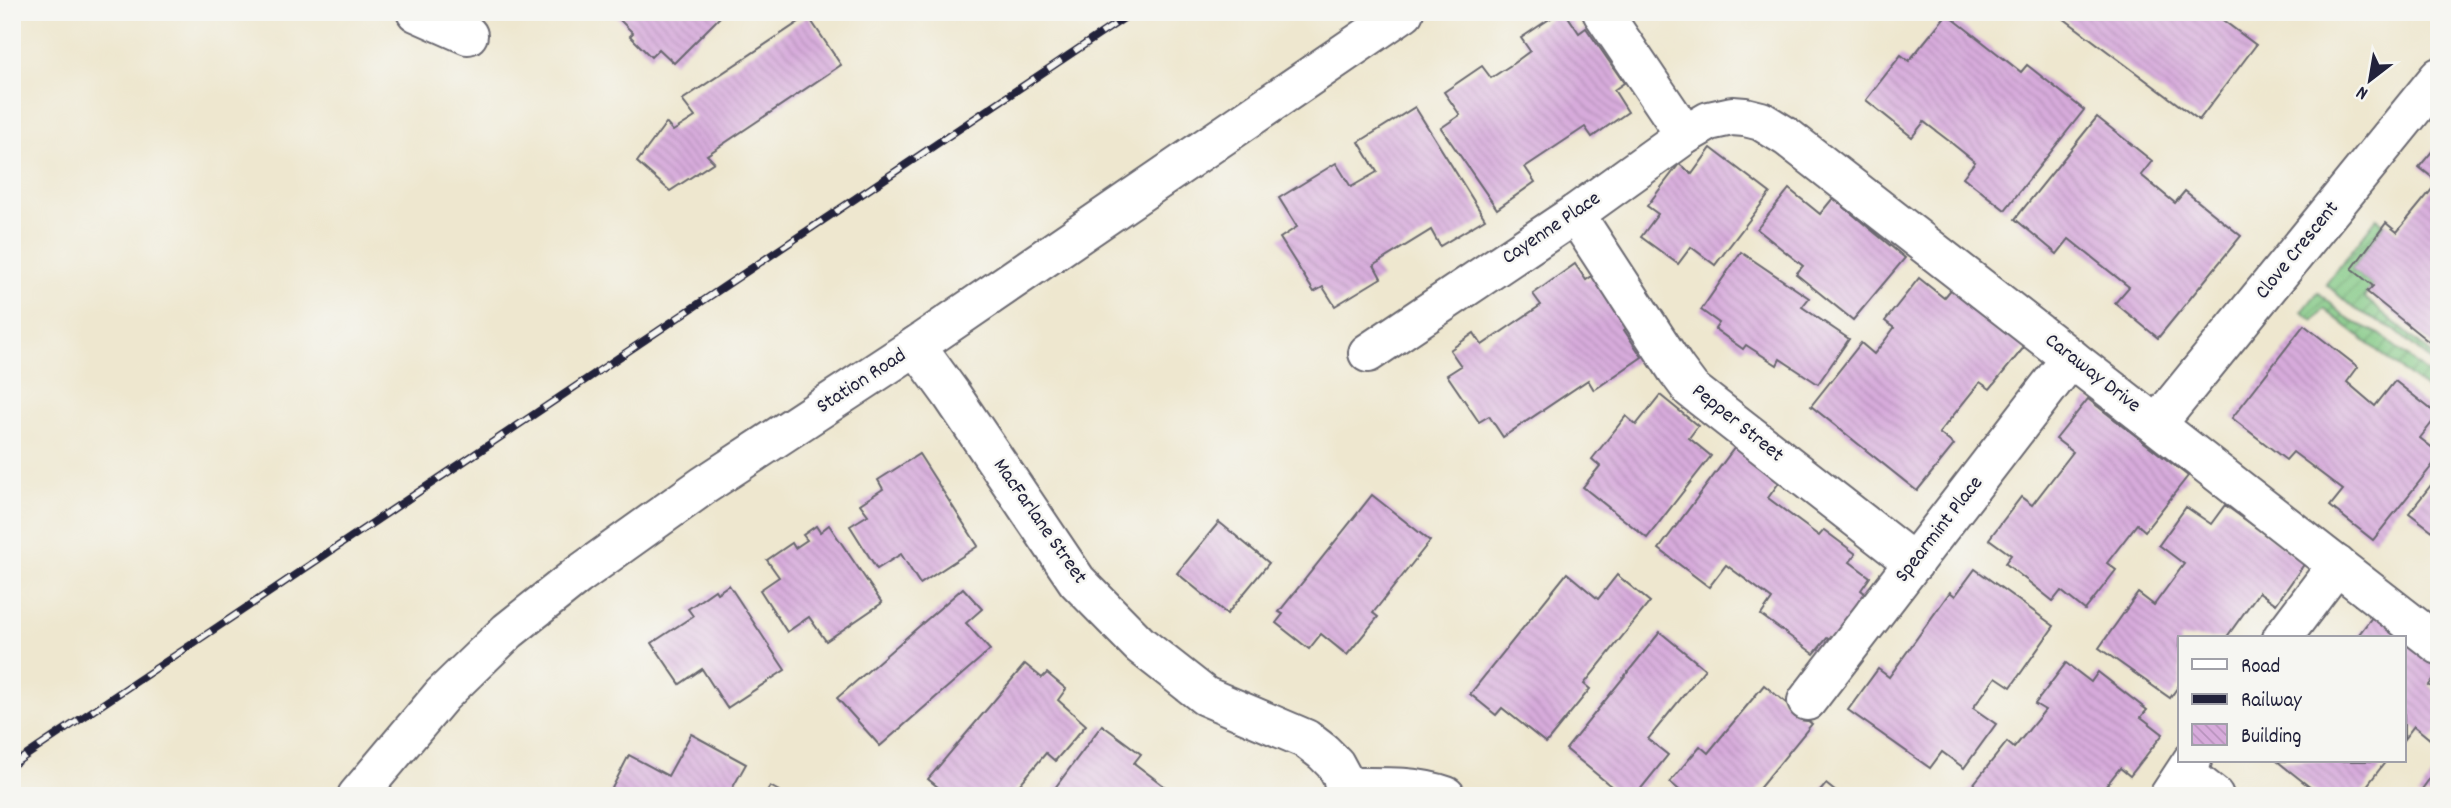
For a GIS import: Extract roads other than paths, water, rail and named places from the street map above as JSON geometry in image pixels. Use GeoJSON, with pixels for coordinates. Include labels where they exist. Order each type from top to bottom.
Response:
{"type":"FeatureCollection","features":[{"type":"Feature","properties":{"kind":"street"},"geometry":{"type":"LineString","coordinates":[[416,12],[468,36]]}},
{"type":"Feature","properties":{"kind":"street","name":"Station Road"},"geometry":{"type":"LineString","coordinates":[[358,796],[442,695],[544,600],[703,486],[916,346],[1404,12]]}},
{"type":"Feature","properties":{"kind":"street"},"geometry":{"type":"LineString","coordinates":[[1602,12],[1685,135]]}},
{"type":"Feature","properties":{"kind":"street","name":"Clove Crescent"},"geometry":{"type":"LineString","coordinates":[[2157,424],[2439,77]]}},
{"type":"Feature","properties":{"kind":"street","name":"Cayenne Place"},"geometry":{"type":"LineString","coordinates":[[1368,353],[1575,214],[1685,135],[1716,119],[1740,116]]}},
{"type":"Feature","properties":{"kind":"street","name":"Caraway Drive"},"geometry":{"type":"LineString","coordinates":[[1740,116],[1761,121],[1787,137],[2439,645]]}},
{"type":"Feature","properties":{"kind":"street","name":"Pepper Street"},"geometry":{"type":"LineString","coordinates":[[1575,214],[1691,389],[1914,563]]}},
{"type":"Feature","properties":{"kind":"street","name":"MacFarlane Street"},"geometry":{"type":"LineString","coordinates":[[916,346],[1077,581],[1140,646],[1205,696],[1306,739],[1323,751],[1335,765],[1346,792]]}},
{"type":"Feature","properties":{"kind":"street","name":"Spearmint Place"},"geometry":{"type":"LineString","coordinates":[[1807,701],[2071,359]]}},
{"type":"Feature","properties":{"kind":"street"},"geometry":{"type":"LineString","coordinates":[[2284,636],[2337,565]]}},
{"type":"Feature","properties":{"kind":"street"},"geometry":{"type":"LineString","coordinates":[[2182,776],[2214,796]]}},
{"type":"Feature","properties":{"kind":"street"},"geometry":{"type":"LineString","coordinates":[[1346,792],[1399,787],[1428,790],[1446,796]]}},
{"type":"Feature","properties":{"kind":"railway"},"geometry":{"type":"LineString","coordinates":[[12,765],[1133,12]]}}]}
